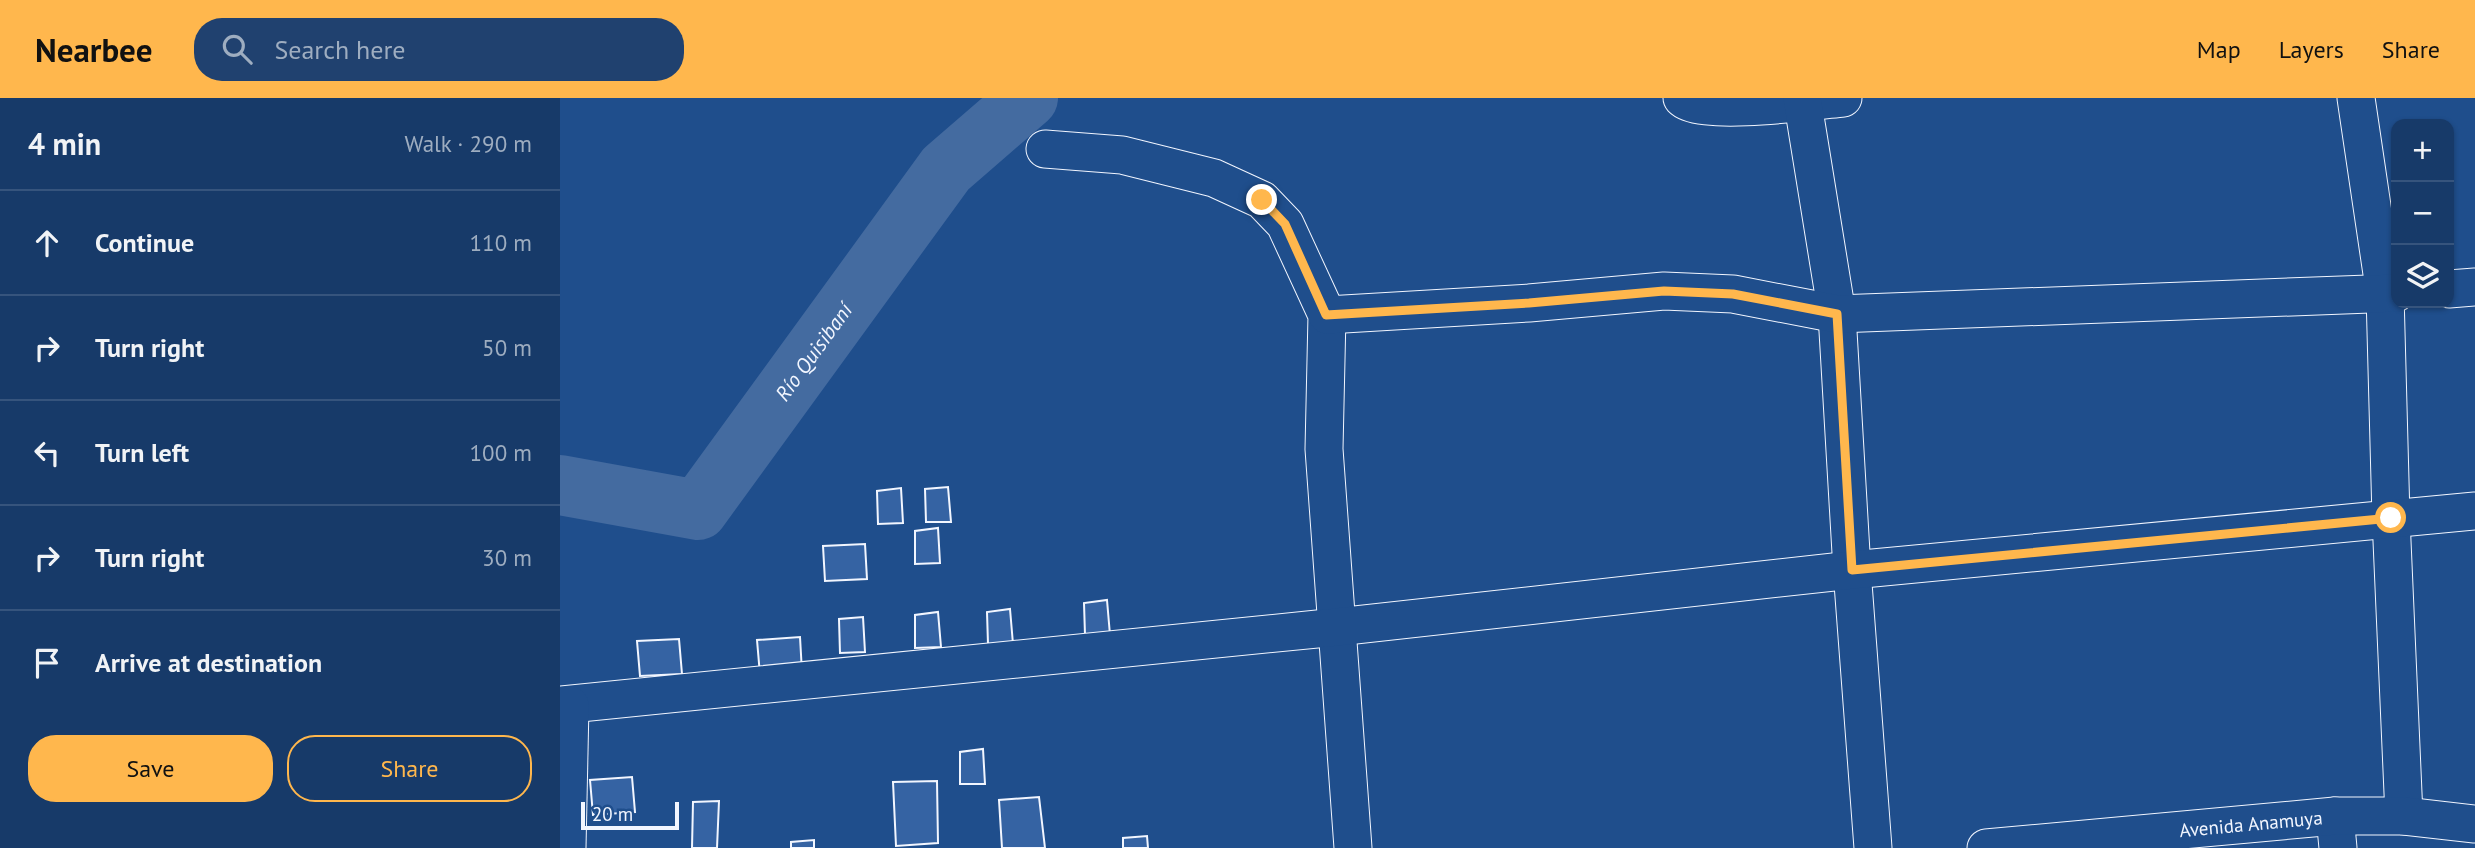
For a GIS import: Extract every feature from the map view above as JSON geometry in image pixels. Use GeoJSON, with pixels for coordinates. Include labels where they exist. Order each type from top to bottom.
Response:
{"type":"FeatureCollection","features":[{"type":"Feature","properties":{"kind":"street"},"geometry":{"type":"LineString","coordinates":[[1682,98],[1687,103],[1720,108],[1843,98]]}},
{"type":"Feature","properties":{"kind":"street"},"geometry":{"type":"LineString","coordinates":[[1326,315],[1529,303],[1664,291],[1733,294],[1837,314],[2391,293],[2356,98]]}},
{"type":"Feature","properties":{"kind":"street"},"geometry":{"type":"LineString","coordinates":[[1802,100],[1837,314],[1852,570],[1873,848]]}},
{"type":"Feature","properties":{"kind":"street"},"geometry":{"type":"LineString","coordinates":[[1045,149],[1122,155],[1214,178],[1262,200],[1285,224],[1326,315],[1324,449],[1353,848]]}},
{"type":"Feature","properties":{"kind":"street"},"geometry":{"type":"LineString","coordinates":[[2454,289],[2475,287]]}},
{"type":"Feature","properties":{"kind":"street"},"geometry":{"type":"LineString","coordinates":[[2391,308],[2391,518],[2404,816]]}},
{"type":"Feature","properties":{"kind":"street"},"geometry":{"type":"LineString","coordinates":[[567,848],[565,705],[1337,627],[1852,570],[2475,510]]}},
{"type":"Feature","properties":{"kind":"street","name":"Avenida Anamuya"},"geometry":{"type":"LineString","coordinates":[[1986,848],[2337,832],[2404,816],[2475,824]]}},
{"type":"Feature","properties":{"kind":"building"},"geometry":{"type":"Polygon","coordinates":[[[948,487],[951,522],[926,522],[925,489],[948,487]]]}},
{"type":"Feature","properties":{"kind":"building"},"geometry":{"type":"Polygon","coordinates":[[[901,488],[903,523],[878,524],[877,491],[901,488]]]}},
{"type":"Feature","properties":{"kind":"building"},"geometry":{"type":"Polygon","coordinates":[[[938,528],[940,563],[915,564],[915,531],[938,528]]]}},
{"type":"Feature","properties":{"kind":"building"},"geometry":{"type":"Polygon","coordinates":[[[865,544],[867,579],[825,581],[823,546],[865,544]]]}},
{"type":"Feature","properties":{"kind":"building"},"geometry":{"type":"Polygon","coordinates":[[[1107,600],[1110,635],[1085,635],[1084,603],[1107,600]]]}},
{"type":"Feature","properties":{"kind":"building"},"geometry":{"type":"Polygon","coordinates":[[[1010,609],[1013,644],[988,644],[987,612],[1010,609]]]}},
{"type":"Feature","properties":{"kind":"building"},"geometry":{"type":"Polygon","coordinates":[[[938,612],[941,647],[915,648],[915,615],[938,612]]]}},
{"type":"Feature","properties":{"kind":"building"},"geometry":{"type":"Polygon","coordinates":[[[863,617],[865,652],[840,653],[839,619],[863,617]]]}},
{"type":"Feature","properties":{"kind":"building"},"geometry":{"type":"Polygon","coordinates":[[[800,637],[802,672],[760,675],[757,640],[800,637]]]}},
{"type":"Feature","properties":{"kind":"building"},"geometry":{"type":"Polygon","coordinates":[[[679,639],[682,674],[640,676],[637,641],[679,639]]]}},
{"type":"Feature","properties":{"kind":"building"},"geometry":{"type":"Polygon","coordinates":[[[983,749],[985,784],[960,784],[960,752],[983,749]]]}},
{"type":"Feature","properties":{"kind":"building"},"geometry":{"type":"Polygon","coordinates":[[[632,777],[635,812],[593,815],[590,780],[632,777]]]}},
{"type":"Feature","properties":{"kind":"building"},"geometry":{"type":"Polygon","coordinates":[[[937,781],[938,843],[896,846],[893,782],[937,781]]]}},
{"type":"Feature","properties":{"kind":"building"},"geometry":{"type":"Polygon","coordinates":[[[1039,797],[1045,848],[1002,848],[999,800],[1039,797]]]}},
{"type":"Feature","properties":{"kind":"building"},"geometry":{"type":"Polygon","coordinates":[[[719,801],[717,848],[692,848],[693,802],[719,801]]]}},
{"type":"Feature","properties":{"kind":"building"},"geometry":{"type":"Polygon","coordinates":[[[1147,836],[1148,848],[1123,848],[1123,838],[1147,836]]]}},
{"type":"Feature","properties":{"kind":"building"},"geometry":{"type":"Polygon","coordinates":[[[814,840],[814,848],[791,848],[791,842],[814,840]]]}},
{"type":"Feature","properties":{"kind":"waterway","name":"Río Quisibaní"},"geometry":{"type":"LineString","coordinates":[[560,485],[698,510],[946,169],[1028,98]]}},
{"type":"Feature","properties":{"kind":"route"},"geometry":{"type":"LineString","coordinates":[[1262,200],[1285,224],[1326,315],[1529,303],[1664,291],[1733,294],[1837,314],[1852,570],[2391,518]]}}]}
